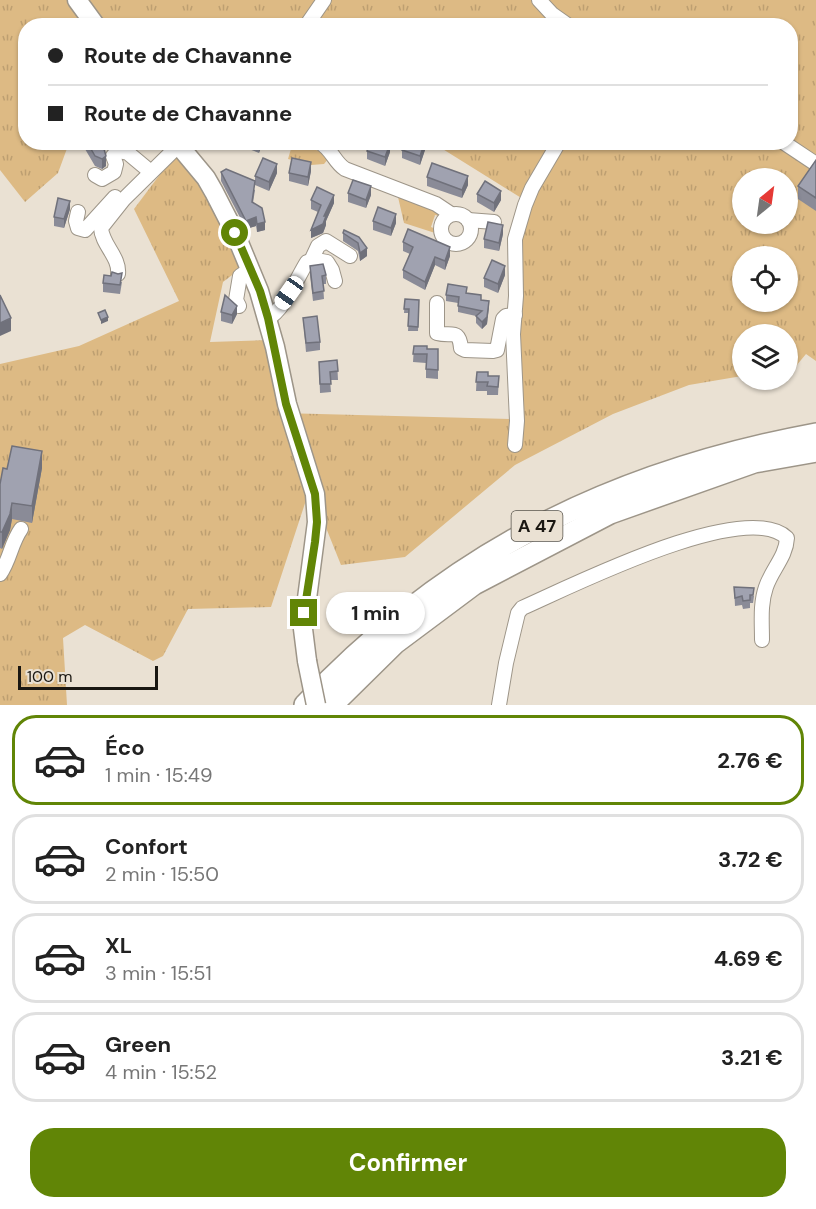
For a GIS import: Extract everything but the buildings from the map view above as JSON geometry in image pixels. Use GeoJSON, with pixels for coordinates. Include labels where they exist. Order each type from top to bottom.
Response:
{"type":"FeatureCollection","features":[{"type":"Feature","properties":{"kind":"highway","name":"A 47"},"geometry":{"type":"LineString","coordinates":[[304,705],[351,658],[412,606],[466,567],[529,530],[578,506],[661,473],[735,451],[816,434]]}},
{"type":"Feature","properties":{"kind":"highway","name":"A 47"},"geometry":{"type":"LineString","coordinates":[[332,705],[395,643],[474,584],[610,513],[754,462],[816,451]]}},
{"type":"Feature","properties":{"kind":"main road"},"geometry":{"type":"LineString","coordinates":[[77,0],[90,18]]}},
{"type":"Feature","properties":{"kind":"main road"},"geometry":{"type":"LineString","coordinates":[[184,150],[214,192],[250,269],[268,318],[286,404],[310,478],[316,509],[315,542],[304,613],[304,646],[316,705]]}},
{"type":"Feature","properties":{"kind":"street"},"geometry":{"type":"LineString","coordinates":[[312,18],[324,0]]}},
{"type":"Feature","properties":{"kind":"street"},"geometry":{"type":"LineString","coordinates":[[539,0],[551,18]]}},
{"type":"Feature","properties":{"kind":"street"},"geometry":{"type":"LineString","coordinates":[[552,0],[552,18]]}},
{"type":"Feature","properties":{"kind":"street"},"geometry":{"type":"LineString","coordinates":[[95,175],[102,179],[114,172],[116,164],[113,156],[118,150],[128,153],[146,168]]}},
{"type":"Feature","properties":{"kind":"street"},"geometry":{"type":"LineString","coordinates":[[78,212],[76,225],[84,230],[146,168],[169,150]]}},
{"type":"Feature","properties":{"kind":"street"},"geometry":{"type":"LineString","coordinates":[[118,274],[118,264],[104,239],[101,228],[124,199],[171,150]]}},
{"type":"Feature","properties":{"kind":"street"},"geometry":{"type":"LineString","coordinates":[[330,150],[337,162],[345,169],[436,204],[451,214],[460,215],[468,220],[494,222]]}},
{"type":"Feature","properties":{"kind":"street"},"geometry":{"type":"LineString","coordinates":[[515,446],[517,421],[513,334],[514,249],[518,223],[532,188],[554,150]]}},
{"type":"Feature","properties":{"kind":"street"},"geometry":{"type":"LineString","coordinates":[[795,150],[816,164]]}},
{"type":"Feature","properties":{"kind":"street"},"geometry":{"type":"LineString","coordinates":[[451,214],[443,220],[441,229],[445,238],[453,243],[463,242],[469,234],[468,220]]}},
{"type":"Feature","properties":{"kind":"street"},"geometry":{"type":"LineString","coordinates":[[268,318],[275,314],[298,281],[318,246],[326,241],[350,256]]}},
{"type":"Feature","properties":{"kind":"street"},"geometry":{"type":"LineString","coordinates":[[311,261],[327,262],[335,281]]}},
{"type":"Feature","properties":{"kind":"street"},"geometry":{"type":"LineString","coordinates":[[239,306],[236,300],[240,276],[250,269]]}},
{"type":"Feature","properties":{"kind":"street"},"geometry":{"type":"LineString","coordinates":[[437,303],[437,333],[459,336],[461,348],[465,350],[497,350],[503,319],[509,315],[515,315]]}},
{"type":"Feature","properties":{"kind":"street"},"geometry":{"type":"LineString","coordinates":[[499,705],[506,663],[518,613],[522,608],[646,554],[723,530],[764,527],[780,531],[787,538],[786,548],[766,584],[762,600],[762,640]]}},
{"type":"Feature","properties":{"kind":"street"},"geometry":{"type":"LineString","coordinates":[[0,574],[6,564],[15,537],[21,529]]}},
{"type":"Feature","properties":{"kind":"green space"},"geometry":{"type":"Polygon","coordinates":[[[0,0],[816,0],[816,361],[806,354],[798,364],[798,324],[732,324],[732,378],[689,385],[613,414],[515,465],[405,557],[341,565],[310,488],[271,607],[188,609],[163,656],[153,661],[85,625],[63,638],[67,705],[0,705],[0,364],[79,346],[179,301],[134,209],[176,153],[212,195],[244,266],[223,282],[210,342],[268,340],[281,413],[512,419],[517,246],[531,204],[444,150],[798,150],[798,18],[18,18],[18,150],[66,150],[58,173],[25,202],[0,170],[0,0]]]}},
{"type":"Feature","properties":{"kind":"green space"},"geometry":{"type":"Polygon","coordinates":[[[291,150],[316,150],[322,152],[328,159],[324,164],[311,165],[288,159],[291,150]]]}},
{"type":"Feature","properties":{"kind":"green space"},"geometry":{"type":"Polygon","coordinates":[[[399,194],[440,213],[439,216],[435,215],[431,227],[436,229],[435,233],[404,223],[399,194]]]}},
{"type":"Feature","properties":{"kind":"route"},"geometry":{"type":"LineString","coordinates":[[235,233],[260,291],[275,347],[286,404],[315,494],[317,522],[304,613]]}}]}
